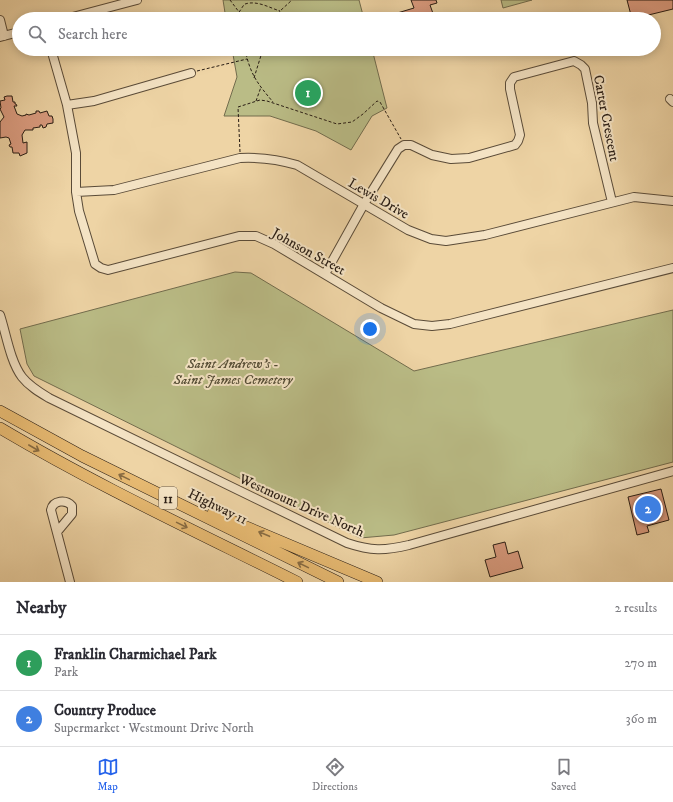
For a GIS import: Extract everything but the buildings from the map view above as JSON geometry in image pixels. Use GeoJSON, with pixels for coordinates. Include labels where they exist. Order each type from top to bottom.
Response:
{"type":"FeatureCollection","features":[{"type":"Feature","properties":{"kind":"highway","name":"Highway 11"},"geometry":{"type":"LineString","coordinates":[[0,411],[53,441],[338,582]]}},
{"type":"Feature","properties":{"kind":"highway","name":"11"},"geometry":{"type":"LineString","coordinates":[[0,428],[115,492],[297,582]]}},
{"type":"Feature","properties":{"kind":"highway"},"geometry":{"type":"LineString","coordinates":[[148,488],[182,499],[377,582]]}},
{"type":"Feature","properties":{"kind":"street"},"geometry":{"type":"LineString","coordinates":[[91,12],[136,0]]}},
{"type":"Feature","properties":{"kind":"street"},"geometry":{"type":"LineString","coordinates":[[0,20],[2,36],[12,34]]}},
{"type":"Feature","properties":{"kind":"street","name":"Johnson Street"},"geometry":{"type":"LineString","coordinates":[[53,56],[67,105],[76,153],[76,192],[79,211],[95,264],[101,268],[108,270],[239,236],[256,236],[274,244],[381,308],[414,324],[432,326],[450,324],[673,268]]}},
{"type":"Feature","properties":{"kind":"street","name":"Carter Crescent"},"geometry":{"type":"LineString","coordinates":[[404,145],[418,147],[432,154],[451,159],[469,158],[515,145],[520,135],[510,89],[510,83],[514,77],[574,61],[585,69],[592,103],[593,123],[612,202]]}},
{"type":"Feature","properties":{"kind":"street"},"geometry":{"type":"LineString","coordinates":[[67,105],[94,101],[191,73]]}},
{"type":"Feature","properties":{"kind":"street"},"geometry":{"type":"LineString","coordinates":[[326,274],[364,204],[393,155],[404,145]]}},
{"type":"Feature","properties":{"kind":"street","name":"Lewis Drive"},"geometry":{"type":"LineString","coordinates":[[76,192],[114,190],[240,158],[260,157],[297,165],[408,230],[431,239],[446,241],[485,236],[634,197],[673,201]]}},
{"type":"Feature","properties":{"kind":"street","name":"Westmount Drive North"},"geometry":{"type":"LineString","coordinates":[[0,314],[16,366],[21,376],[28,384],[49,398],[348,543],[369,549],[385,550],[409,545],[673,471]]}},
{"type":"Feature","properties":{"kind":"street"},"geometry":{"type":"LineString","coordinates":[[57,532],[70,582]]}},
{"type":"Feature","properties":{"kind":"path"},"geometry":{"type":"LineString","coordinates":[[230,0],[239,12],[245,4],[256,2],[263,2],[280,11],[292,0]]}},
{"type":"Feature","properties":{"kind":"path"},"geometry":{"type":"LineString","coordinates":[[246,56],[254,78],[273,102]]}},
{"type":"Feature","properties":{"kind":"path"},"geometry":{"type":"LineString","coordinates":[[254,78],[261,56]]}},
{"type":"Feature","properties":{"kind":"path"},"geometry":{"type":"LineString","coordinates":[[191,73],[247,59]]}},
{"type":"Feature","properties":{"kind":"path"},"geometry":{"type":"LineString","coordinates":[[256,101],[261,87]]}},
{"type":"Feature","properties":{"kind":"path"},"geometry":{"type":"LineString","coordinates":[[240,158],[238,106],[256,101],[267,100],[337,124],[352,122],[377,101],[380,102],[404,145]]}},
{"type":"Feature","properties":{"kind":"green space"},"geometry":{"type":"Polygon","coordinates":[[[223,0],[359,0],[362,12],[225,12],[223,0]]]}},
{"type":"Feature","properties":{"kind":"green space"},"geometry":{"type":"Polygon","coordinates":[[[501,0],[532,0],[503,8],[501,0]]]}},
{"type":"Feature","properties":{"kind":"green space"},"geometry":{"type":"Polygon","coordinates":[[[233,56],[374,56],[387,108],[372,116],[351,150],[316,131],[270,116],[224,116],[237,77],[233,56]]]}},
{"type":"Feature","properties":{"kind":"green space","name":"Saint Andrew's - Saint James Cemetery"},"geometry":{"type":"Polygon","coordinates":[[[235,272],[251,273],[414,371],[673,310],[673,462],[394,535],[360,538],[34,376],[27,364],[20,329],[235,272]]]}},
{"type":"Feature","properties":{"kind":"place","name":"Franklin Charmichael Park"},"geometry":{"type":"Point","coordinates":[308,93]}},
{"type":"Feature","properties":{"kind":"place","name":"Country Produce"},"geometry":{"type":"Point","coordinates":[648,509]}}]}
